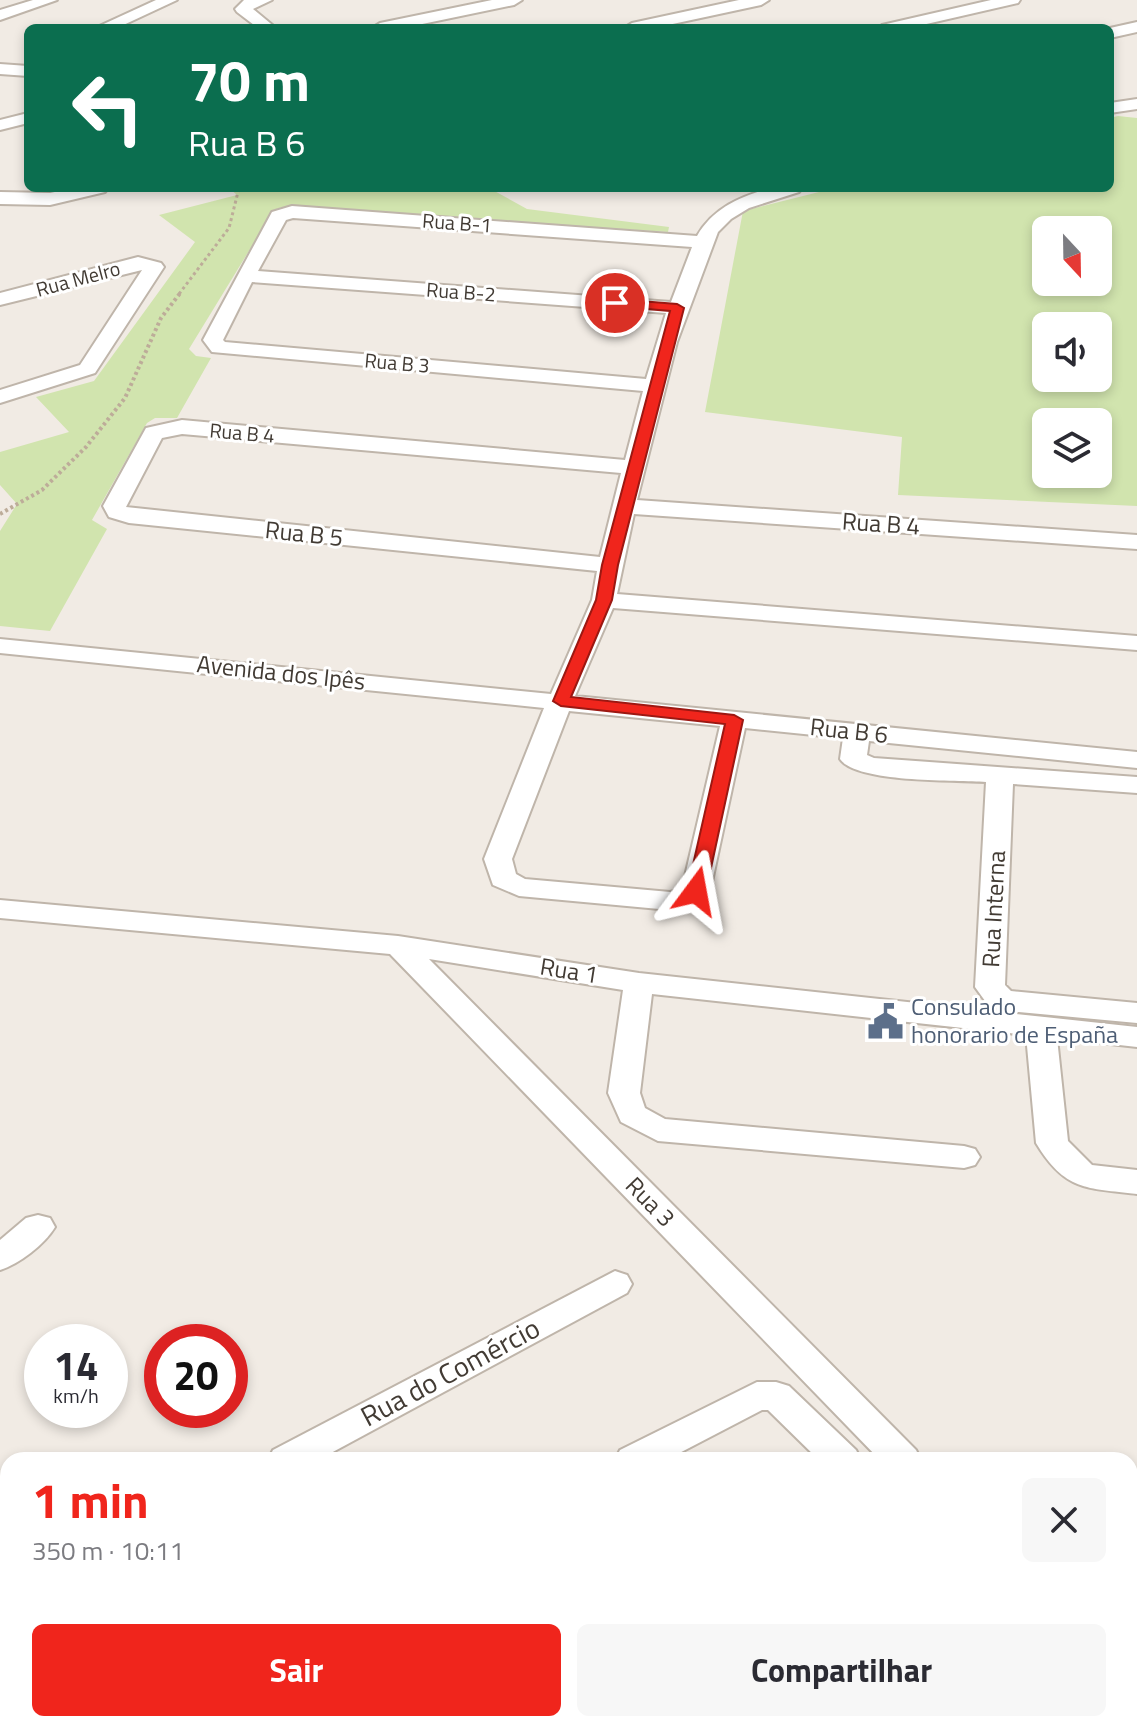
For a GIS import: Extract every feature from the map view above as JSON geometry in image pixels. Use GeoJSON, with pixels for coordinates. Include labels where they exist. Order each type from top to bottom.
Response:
{"type":"FeatureCollection","features":[{"type":"Feature","properties":{"kind":"street"},"geometry":{"type":"LineString","coordinates":[[0,15],[49,0]]}},
{"type":"Feature","properties":{"kind":"street"},"geometry":{"type":"LineString","coordinates":[[112,24],[169,0]]}},
{"type":"Feature","properties":{"kind":"street"},"geometry":{"type":"LineString","coordinates":[[399,24],[514,0]]}},
{"type":"Feature","properties":{"kind":"street"},"geometry":{"type":"LineString","coordinates":[[650,24],[761,0]]}},
{"type":"Feature","properties":{"kind":"street"},"geometry":{"type":"LineString","coordinates":[[906,24],[1012,0]]}},
{"type":"Feature","properties":{"kind":"street"},"geometry":{"type":"LineString","coordinates":[[257,1],[243,9],[263,24]]}},
{"type":"Feature","properties":{"kind":"street"},"geometry":{"type":"LineString","coordinates":[[671,5],[706,24]]}},
{"type":"Feature","properties":{"kind":"street"},"geometry":{"type":"LineString","coordinates":[[1114,32],[1137,27]]}},
{"type":"Feature","properties":{"kind":"street"},"geometry":{"type":"LineString","coordinates":[[4,69],[24,62]]}},
{"type":"Feature","properties":{"kind":"street"},"geometry":{"type":"LineString","coordinates":[[4,69],[24,71]]}},
{"type":"Feature","properties":{"kind":"street"},"geometry":{"type":"LineString","coordinates":[[1114,107],[1137,104]]}},
{"type":"Feature","properties":{"kind":"street"},"geometry":{"type":"LineString","coordinates":[[0,125],[24,119]]}},
{"type":"Feature","properties":{"kind":"street"},"geometry":{"type":"LineString","coordinates":[[0,198],[50,199],[81,192]]}},
{"type":"Feature","properties":{"kind":"street"},"geometry":{"type":"LineString","coordinates":[[734,720],[696,891],[692,896],[670,901],[519,887],[503,879],[498,859],[604,600],[610,565],[677,308],[714,224],[736,207],[756,197],[777,192]]}},
{"type":"Feature","properties":{"kind":"street","name":"Rua B-1"},"geometry":{"type":"LineString","coordinates":[[245,276],[279,216],[292,212],[704,242]]}},
{"type":"Feature","properties":{"kind":"street","name":"Rua Melro"},"geometry":{"type":"LineString","coordinates":[[0,299],[138,263],[154,267],[88,369],[0,397]]}},
{"type":"Feature","properties":{"kind":"street","name":"Rua B-2"},"geometry":{"type":"LineString","coordinates":[[245,276],[677,308]]}},
{"type":"Feature","properties":{"kind":"street","name":"Rua B 3"},"geometry":{"type":"LineString","coordinates":[[245,276],[213,340],[219,348],[657,386]]}},
{"type":"Feature","properties":{"kind":"street","name":"Rua B 4"},"geometry":{"type":"LineString","coordinates":[[182,427],[636,468]]}},
{"type":"Feature","properties":{"kind":"street","name":"Rua B 5"},"geometry":{"type":"LineString","coordinates":[[182,427],[154,433],[114,506],[117,512],[610,565]]}},
{"type":"Feature","properties":{"kind":"street","name":"Rua B 4"},"geometry":{"type":"LineString","coordinates":[[625,506],[1137,542]]}},
{"type":"Feature","properties":{"kind":"street"},"geometry":{"type":"LineString","coordinates":[[604,600],[1137,643]]}},
{"type":"Feature","properties":{"kind":"street","name":"Avenida dos Ipês"},"geometry":{"type":"LineString","coordinates":[[0,646],[561,701]]}},
{"type":"Feature","properties":{"kind":"street","name":"Rua B 6"},"geometry":{"type":"LineString","coordinates":[[561,701],[1137,760]]}},
{"type":"Feature","properties":{"kind":"street"},"geometry":{"type":"LineString","coordinates":[[857,732],[853,756],[860,763],[1137,785]]}},
{"type":"Feature","properties":{"kind":"street","name":"Rua Interna"},"geometry":{"type":"LineString","coordinates":[[1000,774],[990,987],[999,998],[1008,1001],[1137,1013]]}},
{"type":"Feature","properties":{"kind":"street","name":"Rua 1"},"geometry":{"type":"LineString","coordinates":[[0,909],[398,945],[639,983],[1137,1037]]}},
{"type":"Feature","properties":{"kind":"street","name":"Rua 3"},"geometry":{"type":"LineString","coordinates":[[398,945],[895,1452]]}},
{"type":"Feature","properties":{"kind":"street"},"geometry":{"type":"LineString","coordinates":[[639,983],[624,1093],[632,1114],[658,1130],[964,1157]]}},
{"type":"Feature","properties":{"kind":"street"},"geometry":{"type":"LineString","coordinates":[[1040,1026],[1052,1143],[1067,1162],[1084,1176],[1137,1182]]}},
{"type":"Feature","properties":{"kind":"street"},"geometry":{"type":"LineString","coordinates":[[0,1258],[38,1227]]}},
{"type":"Feature","properties":{"kind":"street","name":"Rua do Comércio"},"geometry":{"type":"LineString","coordinates":[[301,1452],[615,1284]]}},
{"type":"Feature","properties":{"kind":"street"},"geometry":{"type":"LineString","coordinates":[[648,1452],[757,1396],[767,1394],[776,1396],[835,1452]]}},
{"type":"Feature","properties":{"kind":"path"},"geometry":{"type":"LineString","coordinates":[[0,514],[42,490],[86,447],[125,398],[161,318],[229,228],[238,192]]}},
{"type":"Feature","properties":{"kind":"green space"},"geometry":{"type":"Polygon","coordinates":[[[1114,117],[1137,118],[1137,506],[898,495],[902,437],[705,412],[743,211],[819,192],[1114,192],[1114,117]]]}},
{"type":"Feature","properties":{"kind":"green space"},"geometry":{"type":"Polygon","coordinates":[[[234,192],[496,192],[527,209],[669,227],[668,232],[282,207],[274,210],[189,349],[196,356],[211,358],[177,418],[155,418],[147,423],[92,520],[107,529],[50,631],[0,626],[0,531],[17,504],[0,485],[0,452],[69,432],[36,397],[94,381],[195,242],[159,215],[237,195],[234,192]]]}},
{"type":"Feature","properties":{"kind":"place","name":"Consulado honorario de España"},"geometry":{"type":"Point","coordinates":[885,1021]}},
{"type":"Feature","properties":{"kind":"route"},"geometry":{"type":"LineString","coordinates":[[615,303],[677,308],[610,565],[604,600],[561,701],[734,720],[696,891]]}}]}
